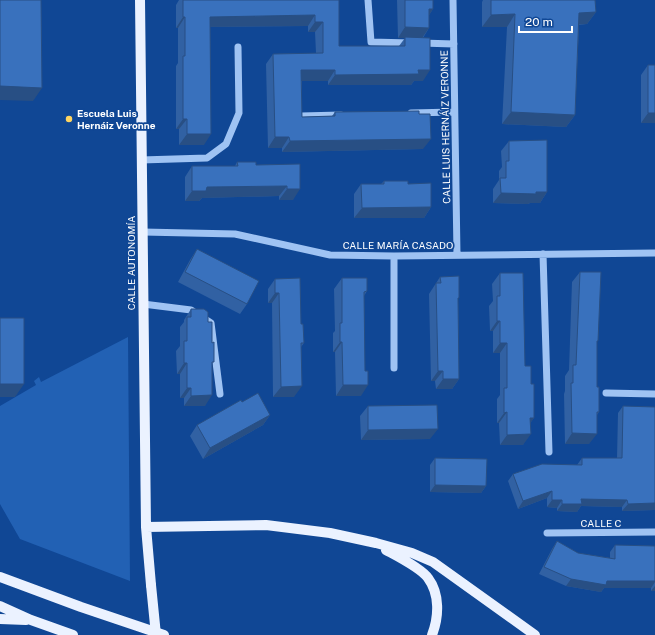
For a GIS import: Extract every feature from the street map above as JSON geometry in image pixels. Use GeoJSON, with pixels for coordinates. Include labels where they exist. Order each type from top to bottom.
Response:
{"type":"FeatureCollection","features":[{"type":"Feature","properties":{"kind":"main road","name":"CALLE AUTONOMÍA"},"geometry":{"type":"LineString","coordinates":[[140,0],[146,527],[156,635]]}},
{"type":"Feature","properties":{"kind":"main road"},"geometry":{"type":"LineString","coordinates":[[146,527],[266,525],[330,533],[376,543],[412,553],[433,562],[535,635]]}},
{"type":"Feature","properties":{"kind":"main road"},"geometry":{"type":"LineString","coordinates":[[376,543],[412,565],[428,577],[436,591],[438,609],[436,624],[432,635]]}},
{"type":"Feature","properties":{"kind":"main road"},"geometry":{"type":"LineString","coordinates":[[0,577],[81,607],[164,635]]}},
{"type":"Feature","properties":{"kind":"main road"},"geometry":{"type":"LineString","coordinates":[[0,606],[31,620],[73,635]]}},
{"type":"Feature","properties":{"kind":"main road"},"geometry":{"type":"LineString","coordinates":[[0,619],[31,620]]}},
{"type":"Feature","properties":{"kind":"street"},"geometry":{"type":"LineString","coordinates":[[368,0],[371,42],[454,44]]}},
{"type":"Feature","properties":{"kind":"street","name":"CALLE LUIS HERNÁIZ VERONNE"},"geometry":{"type":"LineString","coordinates":[[453,0],[457,254]]}},
{"type":"Feature","properties":{"kind":"street"},"geometry":{"type":"LineString","coordinates":[[141,160],[207,158],[226,144],[240,113],[238,47]]}},
{"type":"Feature","properties":{"kind":"street"},"geometry":{"type":"LineString","coordinates":[[401,114],[454,112]]}},
{"type":"Feature","properties":{"kind":"street"},"geometry":{"type":"LineString","coordinates":[[301,116],[347,115]]}},
{"type":"Feature","properties":{"kind":"street","name":"CALLE MARÍA CASADO"},"geometry":{"type":"LineString","coordinates":[[143,232],[235,234],[330,255],[394,256],[457,254],[655,253]]}},
{"type":"Feature","properties":{"kind":"street"},"geometry":{"type":"LineString","coordinates":[[543,254],[549,452]]}},
{"type":"Feature","properties":{"kind":"street"},"geometry":{"type":"LineString","coordinates":[[394,256],[394,368]]}},
{"type":"Feature","properties":{"kind":"street"},"geometry":{"type":"LineString","coordinates":[[143,304],[191,310],[211,323],[220,394]]}},
{"type":"Feature","properties":{"kind":"street"},"geometry":{"type":"LineString","coordinates":[[606,393],[655,394]]}},
{"type":"Feature","properties":{"kind":"street","name":"CALLE C"},"geometry":{"type":"LineString","coordinates":[[547,533],[655,532]]}},
{"type":"Feature","properties":{"kind":"shaded area"},"geometry":{"type":"Polygon","coordinates":[[[128,337],[130,581],[20,539],[0,504],[0,406],[36,385],[34,381],[39,377],[41,382],[128,337]]]}},
{"type":"Feature","properties":{"kind":"building"},"geometry":{"type":"Polygon","coordinates":[[[0,0],[41,0],[42,88],[0,86],[0,0]]]}},
{"type":"Feature","properties":{"kind":"building"},"geometry":{"type":"Polygon","coordinates":[[[183,0],[339,0],[339,46],[405,46],[405,37],[430,38],[430,70],[418,70],[419,74],[335,75],[335,70],[301,70],[302,117],[335,116],[335,112],[419,111],[419,114],[430,114],[431,139],[290,141],[289,137],[275,137],[273,54],[323,53],[323,22],[315,22],[315,15],[210,17],[211,134],[187,134],[187,119],[183,119],[183,56],[185,56],[185,17],[183,17],[183,0]]]}},
{"type":"Feature","properties":{"kind":"building"},"geometry":{"type":"Polygon","coordinates":[[[405,0],[433,0],[433,9],[429,9],[429,28],[405,27],[405,0]]]}},
{"type":"Feature","properties":{"kind":"building"},"geometry":{"type":"Polygon","coordinates":[[[491,0],[595,0],[596,12],[579,13],[575,115],[511,112],[515,14],[491,15],[491,0]]]}},
{"type":"Feature","properties":{"kind":"building"},"geometry":{"type":"Polygon","coordinates":[[[648,65],[655,65],[655,113],[648,113],[648,65]]]}},
{"type":"Feature","properties":{"kind":"building"},"geometry":{"type":"Polygon","coordinates":[[[547,140],[547,192],[536,192],[536,194],[501,193],[500,178],[506,178],[506,161],[509,161],[509,141],[547,140]]]}},
{"type":"Feature","properties":{"kind":"building"},"geometry":{"type":"Polygon","coordinates":[[[237,162],[256,162],[256,165],[300,164],[300,189],[287,189],[287,186],[207,187],[206,191],[192,191],[192,166],[238,166],[237,162]]]}},
{"type":"Feature","properties":{"kind":"building"},"geometry":{"type":"Polygon","coordinates":[[[384,181],[408,181],[408,184],[431,183],[431,207],[362,208],[361,184],[384,184],[384,181]]]}},
{"type":"Feature","properties":{"kind":"building"},"geometry":{"type":"Polygon","coordinates":[[[197,249],[259,281],[247,304],[185,272],[197,249]]]}},
{"type":"Feature","properties":{"kind":"building"},"geometry":{"type":"Polygon","coordinates":[[[580,272],[601,272],[597,341],[597,387],[599,387],[599,412],[597,412],[597,434],[572,433],[571,383],[573,383],[573,365],[576,365],[580,272]]]}},
{"type":"Feature","properties":{"kind":"building"},"geometry":{"type":"Polygon","coordinates":[[[500,273],[523,273],[525,366],[531,366],[531,384],[534,384],[534,418],[530,418],[531,434],[507,435],[507,412],[504,413],[504,388],[507,388],[507,343],[500,343],[500,321],[497,321],[497,296],[500,296],[500,273]]]}},
{"type":"Feature","properties":{"kind":"building"},"geometry":{"type":"Polygon","coordinates":[[[459,276],[459,379],[443,379],[443,371],[438,371],[436,283],[441,283],[440,277],[459,276]]]}},
{"type":"Feature","properties":{"kind":"building"},"geometry":{"type":"Polygon","coordinates":[[[300,278],[301,324],[303,324],[304,343],[301,343],[302,386],[281,387],[279,293],[275,293],[275,279],[300,278]]]}},
{"type":"Feature","properties":{"kind":"building"},"geometry":{"type":"Polygon","coordinates":[[[342,278],[367,278],[367,291],[364,292],[365,371],[368,371],[368,385],[343,385],[342,342],[340,342],[340,323],[342,323],[342,278]]]}},
{"type":"Feature","properties":{"kind":"building"},"geometry":{"type":"Polygon","coordinates":[[[191,309],[204,309],[208,312],[208,322],[212,322],[214,362],[212,362],[212,395],[191,396],[191,388],[187,388],[187,363],[184,363],[184,341],[187,341],[187,317],[191,317],[191,309]]]}},
{"type":"Feature","properties":{"kind":"building"},"geometry":{"type":"Polygon","coordinates":[[[0,318],[24,318],[24,384],[0,384],[0,318]]]}},
{"type":"Feature","properties":{"kind":"building"},"geometry":{"type":"Polygon","coordinates":[[[258,393],[270,415],[210,448],[197,425],[241,400],[242,402],[258,393]]]}},
{"type":"Feature","properties":{"kind":"building"},"geometry":{"type":"Polygon","coordinates":[[[437,405],[438,429],[368,430],[368,406],[437,405]]]}},
{"type":"Feature","properties":{"kind":"building"},"geometry":{"type":"Polygon","coordinates":[[[623,406],[655,407],[655,503],[628,504],[627,500],[581,499],[582,504],[562,504],[562,500],[552,500],[552,491],[523,501],[513,474],[542,464],[582,465],[582,458],[622,458],[623,406]]]}},
{"type":"Feature","properties":{"kind":"building"},"geometry":{"type":"Polygon","coordinates":[[[435,458],[487,459],[486,486],[435,485],[435,458]]]}},
{"type":"Feature","properties":{"kind":"building"},"geometry":{"type":"Polygon","coordinates":[[[557,541],[578,553],[615,559],[615,545],[655,546],[655,581],[607,581],[606,585],[571,579],[544,567],[557,541]]]}},
{"type":"Feature","properties":{"kind":"place","name":"Escuela Luis Hernáiz Veronne"},"geometry":{"type":"Point","coordinates":[69,119]}}]}
